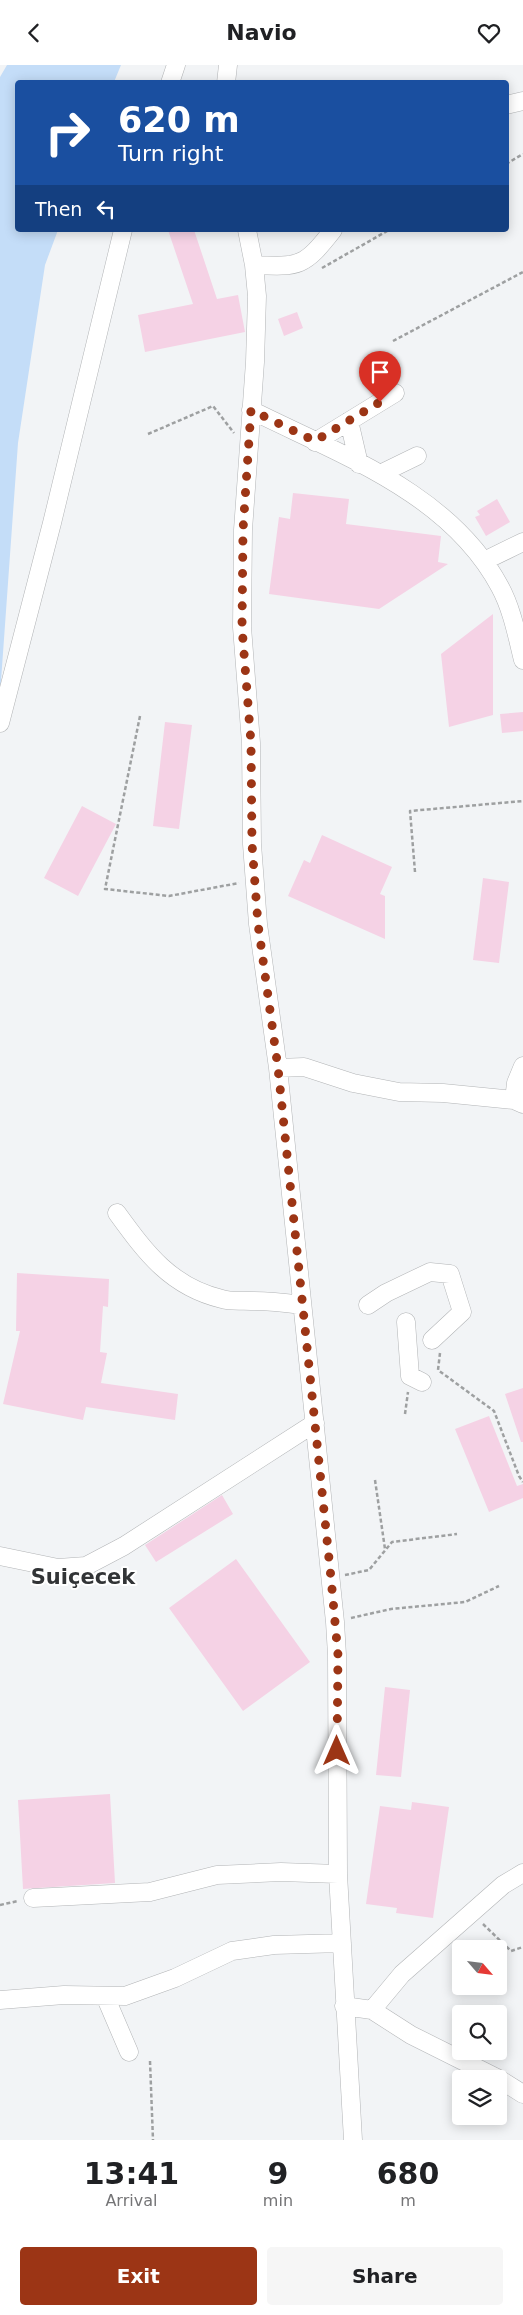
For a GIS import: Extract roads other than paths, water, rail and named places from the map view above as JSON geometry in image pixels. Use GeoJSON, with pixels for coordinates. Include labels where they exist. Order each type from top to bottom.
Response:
{"type":"FeatureCollection","features":[{"type":"Feature","properties":{"kind":"street"},"geometry":{"type":"LineString","coordinates":[[171,80],[176,65]]}},
{"type":"Feature","properties":{"kind":"street"},"geometry":{"type":"LineString","coordinates":[[226,80],[228,65]]}},
{"type":"Feature","properties":{"kind":"street"},"geometry":{"type":"LineString","coordinates":[[509,104],[523,101]]}},
{"type":"Feature","properties":{"kind":"street"},"geometry":{"type":"LineString","coordinates":[[0,723],[52,523],[123,232]]}},
{"type":"Feature","properties":{"kind":"street"},"geometry":{"type":"LineString","coordinates":[[247,232],[254,265],[257,305],[255,362],[243,530],[242,627],[251,743],[252,844],[278,1068],[338,1655],[338,1874],[353,2140]]}},
{"type":"Feature","properties":{"kind":"street"},"geometry":{"type":"LineString","coordinates":[[254,265],[303,270],[331,232]]}},
{"type":"Feature","properties":{"kind":"street"},"geometry":{"type":"LineString","coordinates":[[315,441],[396,393]]}},
{"type":"Feature","properties":{"kind":"street"},"geometry":{"type":"LineString","coordinates":[[251,410],[399,484],[442,515],[484,561],[501,589],[516,629],[523,660]]}},
{"type":"Feature","properties":{"kind":"street"},"geometry":{"type":"LineString","coordinates":[[349,421],[360,464]]}},
{"type":"Feature","properties":{"kind":"street"},"geometry":{"type":"LineString","coordinates":[[380,474],[417,456]]}},
{"type":"Feature","properties":{"kind":"street"},"geometry":{"type":"LineString","coordinates":[[484,561],[523,542]]}},
{"type":"Feature","properties":{"kind":"street"},"geometry":{"type":"LineString","coordinates":[[278,1068],[304,1067],[353,1083],[399,1092],[443,1093],[518,1102],[516,1083],[523,1066]]}},
{"type":"Feature","properties":{"kind":"street"},"geometry":{"type":"LineString","coordinates":[[117,1213],[142,1247],[163,1271],[191,1288],[223,1300],[302,1305]]}},
{"type":"Feature","properties":{"kind":"street"},"geometry":{"type":"LineString","coordinates":[[368,1305],[386,1293],[430,1272],[450,1274],[462,1312],[436,1346]]}},
{"type":"Feature","properties":{"kind":"street"},"geometry":{"type":"LineString","coordinates":[[406,1322],[416,1379]]}},
{"type":"Feature","properties":{"kind":"street"},"geometry":{"type":"LineString","coordinates":[[0,1556],[58,1568],[86,1566],[124,1546],[314,1423]]}},
{"type":"Feature","properties":{"kind":"street"},"geometry":{"type":"LineString","coordinates":[[33,1899],[150,1892],[217,1875],[281,1872],[338,1874]]}},
{"type":"Feature","properties":{"kind":"street"},"geometry":{"type":"LineString","coordinates":[[372,2010],[402,1973],[504,1885],[523,1873]]}},
{"type":"Feature","properties":{"kind":"street"},"geometry":{"type":"LineString","coordinates":[[0,2000],[64,1995],[125,1996],[175,1978],[232,1951],[274,1945],[342,1943]]}},
{"type":"Feature","properties":{"kind":"street"},"geometry":{"type":"LineString","coordinates":[[105,1996],[129,2053]]}},
{"type":"Feature","properties":{"kind":"street"},"geometry":{"type":"LineString","coordinates":[[344,2007],[372,2010],[411,2035],[481,2070]]}},
{"type":"Feature","properties":{"kind":"street"},"geometry":{"type":"LineString","coordinates":[[507,2084],[523,2094]]}},
{"type":"Feature","properties":{"kind":"water"},"geometry":{"type":"Polygon","coordinates":[[[7,65],[121,65],[115,80],[15,80],[15,232],[57,232],[45,265],[18,443],[0,695],[0,77],[7,65]]]}},
{"type":"Feature","properties":{"kind":"district","name":"Suiçecek"},"geometry":{"type":"Point","coordinates":[83,1577]}}]}
